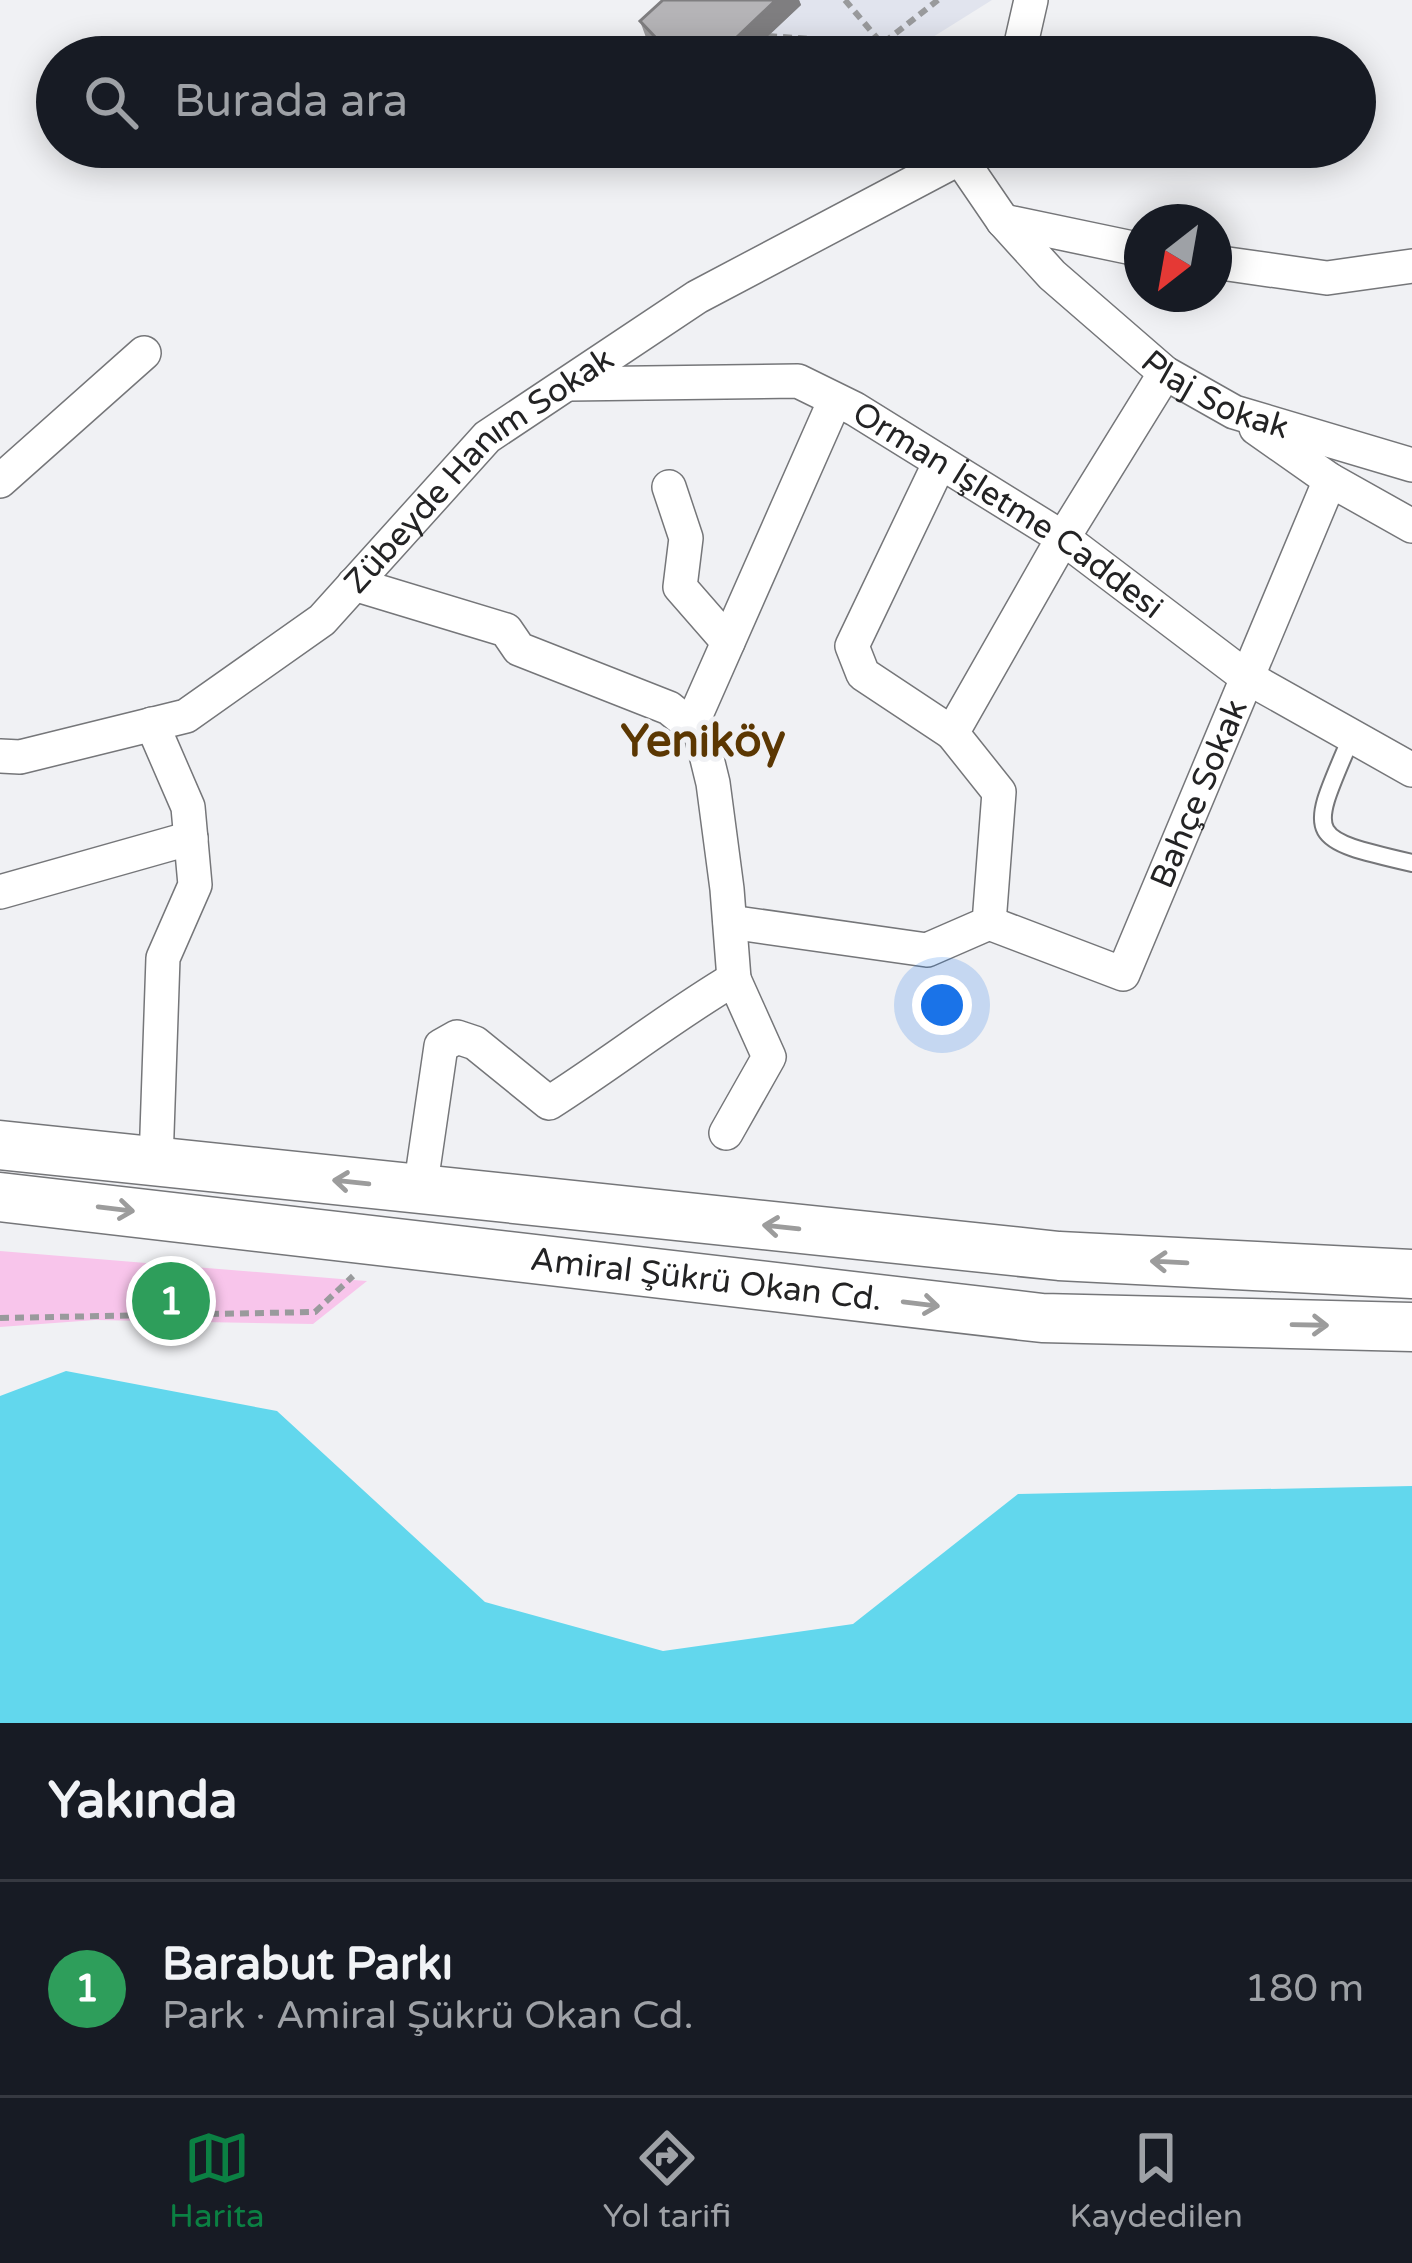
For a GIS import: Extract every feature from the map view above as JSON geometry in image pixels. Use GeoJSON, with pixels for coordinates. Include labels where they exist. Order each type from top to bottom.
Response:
{"type":"FeatureCollection","features":[{"type":"Feature","properties":{"kind":"main road","name":"Amiral Şükrü Okan Cd."},"geometry":{"type":"LineString","coordinates":[[0,1145],[1059,1256],[1412,1274]]}},
{"type":"Feature","properties":{"kind":"main road","name":"Amiral Şükrü Okan Cd."},"geometry":{"type":"LineString","coordinates":[[0,1197],[1042,1318],[1412,1328]]}},
{"type":"Feature","properties":{"kind":"street"},"geometry":{"type":"LineString","coordinates":[[1023,36],[1031,0]]}},
{"type":"Feature","properties":{"kind":"street","name":"Zübeyde Hanım Sokak"},"geometry":{"type":"LineString","coordinates":[[0,757],[20,757],[186,716],[322,620],[487,437],[697,297],[935,168]]}},
{"type":"Feature","properties":{"kind":"street","name":"Plaj Sokak"},"geometry":{"type":"LineString","coordinates":[[973,168],[1003,220],[1052,275],[1165,373],[1234,412],[1412,465]]}},
{"type":"Feature","properties":{"kind":"street"},"geometry":{"type":"LineString","coordinates":[[1003,220],[1124,246]]}},
{"type":"Feature","properties":{"kind":"street"},"geometry":{"type":"LineString","coordinates":[[1232,265],[1327,278],[1412,266]]}},
{"type":"Feature","properties":{"kind":"street"},"geometry":{"type":"LineString","coordinates":[[0,481],[144,353]]}},
{"type":"Feature","properties":{"kind":"street"},"geometry":{"type":"LineString","coordinates":[[952,733],[1063,538],[1165,373]]}},
{"type":"Feature","properties":{"kind":"street","name":"Orman İşletme Caddesi"},"geometry":{"type":"LineString","coordinates":[[566,384],[798,381],[1063,538],[1245,676],[1412,770]]}},
{"type":"Feature","properties":{"kind":"street"},"geometry":{"type":"LineString","coordinates":[[691,726],[836,400]]}},
{"type":"Feature","properties":{"kind":"street"},"geometry":{"type":"LineString","coordinates":[[1234,412],[1330,480],[1412,526]]}},
{"type":"Feature","properties":{"kind":"street"},"geometry":{"type":"LineString","coordinates":[[730,922],[927,950],[989,923],[999,792],[952,733],[863,674],[853,646],[940,462]]}},
{"type":"Feature","properties":{"kind":"street","name":"Bahçe Sokak"},"geometry":{"type":"LineString","coordinates":[[989,923],[1123,974],[1330,480]]}},
{"type":"Feature","properties":{"kind":"street"},"geometry":{"type":"LineString","coordinates":[[669,487],[686,538],[680,587],[728,641]]}},
{"type":"Feature","properties":{"kind":"street"},"geometry":{"type":"LineString","coordinates":[[354,584],[506,631],[519,649],[669,708],[701,734],[713,783],[734,979],[769,1057],[726,1133]]}},
{"type":"Feature","properties":{"kind":"street"},"geometry":{"type":"LineString","coordinates":[[152,724],[188,807],[195,885],[163,958],[156,1162]]}},
{"type":"Feature","properties":{"kind":"street"},"geometry":{"type":"LineString","coordinates":[[0,892],[190,838]]}},
{"type":"Feature","properties":{"kind":"street"},"geometry":{"type":"LineString","coordinates":[[420,1190],[442,1046],[457,1037],[476,1043],[549,1103],[676,1013],[734,979]]}},
{"type":"Feature","properties":{"kind":"lane"},"geometry":{"type":"LineString","coordinates":[[1351,738],[1323,802],[1323,826],[1347,848],[1412,863]]}},
{"type":"Feature","properties":{"kind":"path"},"geometry":{"type":"LineString","coordinates":[[845,0],[874,36]]}},
{"type":"Feature","properties":{"kind":"path"},"geometry":{"type":"LineString","coordinates":[[891,36],[938,0]]}},
{"type":"Feature","properties":{"kind":"path"},"geometry":{"type":"LineString","coordinates":[[0,1318],[316,1312],[353,1280],[359,1238]]}},
{"type":"Feature","properties":{"kind":"shaded area"},"geometry":{"type":"Polygon","coordinates":[[[694,0],[992,0],[935,36],[655,36],[694,0]]]}},
{"type":"Feature","properties":{"kind":"shaded area"},"geometry":{"type":"Polygon","coordinates":[[[0,1251],[367,1281],[313,1324],[95,1320],[0,1327],[0,1251]]]}},
{"type":"Feature","properties":{"kind":"water"},"geometry":{"type":"Polygon","coordinates":[[[66,1371],[277,1411],[485,1602],[663,1651],[853,1624],[1018,1494],[1412,1486],[1412,1723],[0,1723],[0,1396],[66,1371]]]}},
{"type":"Feature","properties":{"kind":"building"},"geometry":{"type":"Polygon","coordinates":[[[663,0],[776,0],[738,36],[654,36],[640,21],[663,0]]]}},
{"type":"Feature","properties":{"kind":"place","name":"Barabut Parkı"},"geometry":{"type":"Point","coordinates":[171,1301]}},
{"type":"Feature","properties":{"kind":"district","name":"Yeniköy"},"geometry":{"type":"Point","coordinates":[703,742]}}]}
